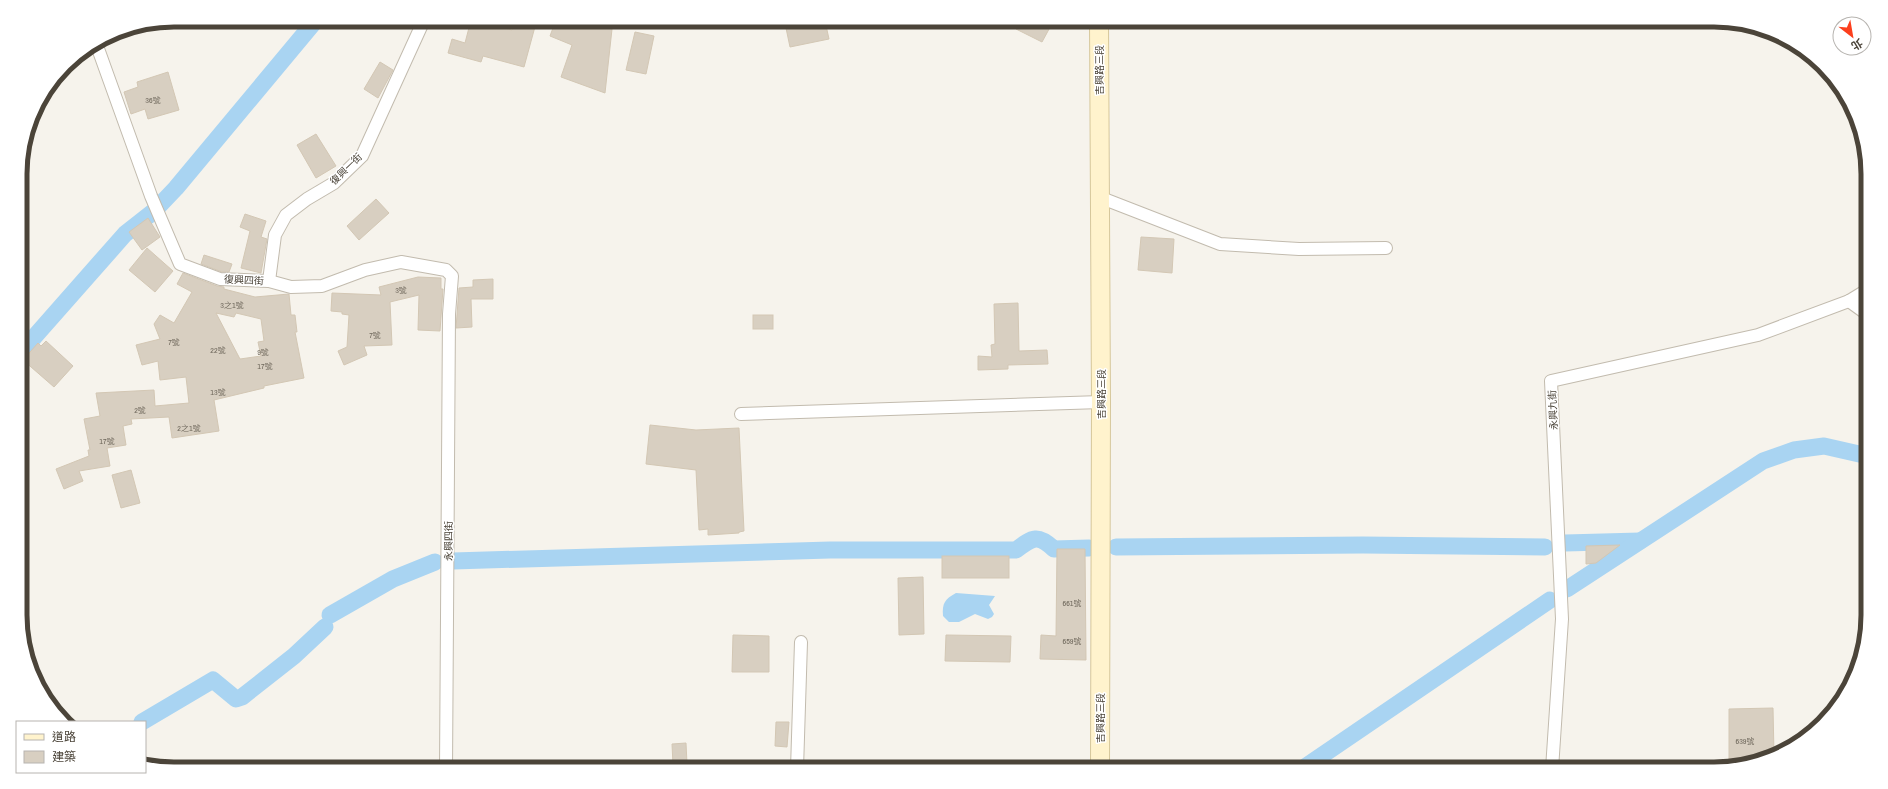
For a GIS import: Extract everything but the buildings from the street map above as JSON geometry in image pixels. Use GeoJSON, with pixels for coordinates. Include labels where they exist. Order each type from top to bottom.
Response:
{"type":"FeatureCollection","features":[{"type":"Feature","properties":{"kind":"street","name":"復興一街"},"geometry":{"type":"LineString","coordinates":[[269,281],[275,235],[286,215],[307,198],[334,182],[362,156],[421,27]]}},
{"type":"Feature","properties":{"kind":"street","name":"吉興路三段"},"geometry":{"type":"LineString","coordinates":[[1099,27],[1099,197],[1102,402],[1100,762]]}},
{"type":"Feature","properties":{"kind":"street","name":"復興四街"},"geometry":{"type":"LineString","coordinates":[[98,48],[150,196],[180,264],[220,279],[269,281],[291,287],[322,286],[365,270],[400,262],[446,270],[452,276],[449,314]]}},
{"type":"Feature","properties":{"kind":"street"},"geometry":{"type":"LineString","coordinates":[[1099,197],[1220,244],[1299,249],[1386,248]]}},
{"type":"Feature","properties":{"kind":"street","name":"永興九街"},"geometry":{"type":"LineString","coordinates":[[1552,762],[1562,619],[1551,381],[1758,335],[1849,301],[1861,294]]}},
{"type":"Feature","properties":{"kind":"street"},"geometry":{"type":"LineString","coordinates":[[1849,301],[1861,310]]}},
{"type":"Feature","properties":{"kind":"street","name":"永興四街"},"geometry":{"type":"LineString","coordinates":[[446,762],[449,314]]}},
{"type":"Feature","properties":{"kind":"street"},"geometry":{"type":"LineString","coordinates":[[741,414],[1102,402]]}},
{"type":"Feature","properties":{"kind":"street"},"geometry":{"type":"LineString","coordinates":[[797,762],[801,642]]}},
{"type":"Feature","properties":{"kind":"water"},"geometry":{"type":"Polygon","coordinates":[[[956,593],[995,596],[989,605],[994,614],[988,619],[975,614],[959,622],[949,622],[943,616],[943,608],[947,599],[956,593]]]}},
{"type":"Feature","properties":{"kind":"waterway"},"geometry":{"type":"LineString","coordinates":[[157,208],[176,188],[310,27]]}},
{"type":"Feature","properties":{"kind":"waterway"},"geometry":{"type":"LineString","coordinates":[[27,345],[125,234],[153,212]]}},
{"type":"Feature","properties":{"kind":"waterway"},"geometry":{"type":"LineString","coordinates":[[1567,589],[1763,461],[1794,450],[1824,446],[1861,454]]}},
{"type":"Feature","properties":{"kind":"waterway"},"geometry":{"type":"LineString","coordinates":[[453,561],[830,550],[1016,550],[1027,542],[1035,539],[1044,541],[1054,549],[1089,548]]}},
{"type":"Feature","properties":{"kind":"waterway"},"geometry":{"type":"LineString","coordinates":[[1565,543],[1640,541]]}},
{"type":"Feature","properties":{"kind":"waterway"},"geometry":{"type":"LineString","coordinates":[[1116,547],[1363,545],[1545,547]]}},
{"type":"Feature","properties":{"kind":"waterway"},"geometry":{"type":"LineString","coordinates":[[330,615],[393,579],[435,562]]}},
{"type":"Feature","properties":{"kind":"waterway"},"geometry":{"type":"LineString","coordinates":[[1312,762],[1550,600]]}},
{"type":"Feature","properties":{"kind":"waterway"},"geometry":{"type":"LineString","coordinates":[[144,721],[213,680],[236,699],[242,697],[294,656],[325,627]]}}]}
